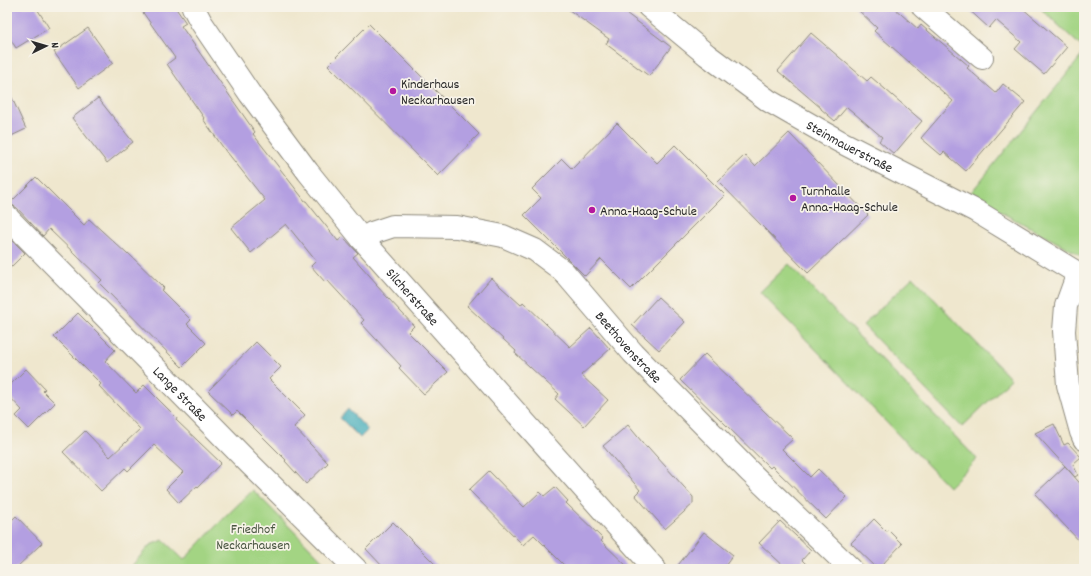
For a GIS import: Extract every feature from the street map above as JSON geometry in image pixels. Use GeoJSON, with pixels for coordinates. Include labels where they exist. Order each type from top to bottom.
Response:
{"type":"FeatureCollection","features":[{"type":"Feature","properties":{"kind":"street","name":"Silcherstraße"},"geometry":{"type":"LineString","coordinates":[[193,7],[200,22],[254,100],[308,172],[362,239],[655,569]]}},
{"type":"Feature","properties":{"kind":"street","name":"Steinmauerstraße"},"geometry":{"type":"LineString","coordinates":[[649,7],[707,55],[769,100],[839,141],[976,211],[1081,275]]}},
{"type":"Feature","properties":{"kind":"street"},"geometry":{"type":"LineString","coordinates":[[923,7],[982,58]]}},
{"type":"Feature","properties":{"kind":"street","name":"Lange Straße"},"geometry":{"type":"LineString","coordinates":[[7,216],[250,464],[356,569]]}},
{"type":"Feature","properties":{"kind":"street","name":"Beethovenstraße"},"geometry":{"type":"LineString","coordinates":[[362,239],[372,233],[393,226],[457,227],[503,236],[535,250],[563,271],[632,353],[749,471],[851,569]]}},
{"type":"Feature","properties":{"kind":"street"},"geometry":{"type":"LineString","coordinates":[[1081,275],[1066,306],[1064,331],[1068,385],[1084,439]]}},
{"type":"Feature","properties":{"kind":"green space"},"geometry":{"type":"Polygon","coordinates":[[[1039,7],[1084,7],[1084,49],[1039,7]]]}},
{"type":"Feature","properties":{"kind":"green space"},"geometry":{"type":"Polygon","coordinates":[[[1084,53],[1084,257],[969,195],[1084,53]]]}},
{"type":"Feature","properties":{"kind":"green space"},"geometry":{"type":"Polygon","coordinates":[[[789,264],[977,459],[949,487],[760,292],[789,264]]]}},
{"type":"Feature","properties":{"kind":"green space"},"geometry":{"type":"Polygon","coordinates":[[[913,277],[1011,379],[962,427],[863,325],[913,277]]]}},
{"type":"Feature","properties":{"kind":"green space","name":"Friedhof Neckarhausen"},"geometry":{"type":"Polygon","coordinates":[[[253,490],[331,569],[129,569],[150,545],[163,540],[184,560],[253,490]]]}},
{"type":"Feature","properties":{"kind":"water"},"geometry":{"type":"Polygon","coordinates":[[[348,409],[368,430],[360,438],[340,418],[348,409]]]}},
{"type":"Feature","properties":{"kind":"building"},"geometry":{"type":"Polygon","coordinates":[[[7,7],[36,7],[49,28],[16,48],[7,34],[7,7]]]}},
{"type":"Feature","properties":{"kind":"building"},"geometry":{"type":"Polygon","coordinates":[[[139,7],[175,7],[186,23],[181,26],[255,132],[253,134],[338,241],[343,237],[358,253],[353,257],[377,284],[376,285],[414,326],[408,332],[448,372],[424,394],[399,368],[401,366],[361,323],[364,320],[327,280],[325,282],[311,266],[316,261],[286,224],[251,253],[231,228],[265,200],[227,153],[167,64],[175,58],[139,7]]]}},
{"type":"Feature","properties":{"kind":"building"},"geometry":{"type":"Polygon","coordinates":[[[565,7],[618,7],[671,47],[649,76],[606,44],[609,39],[565,7]]]}},
{"type":"Feature","properties":{"kind":"building"},"geometry":{"type":"Polygon","coordinates":[[[855,7],[893,7],[918,29],[921,25],[969,66],[967,68],[996,93],[1003,84],[1025,102],[966,171],[944,152],[941,155],[921,138],[953,101],[874,31],[877,28],[855,7]]]}},
{"type":"Feature","properties":{"kind":"building"},"geometry":{"type":"Polygon","coordinates":[[[966,7],[1021,7],[1067,47],[1044,74],[1015,49],[1021,42],[996,20],[989,28],[966,7]]]}},
{"type":"Feature","properties":{"kind":"building"},"geometry":{"type":"Polygon","coordinates":[[[369,24],[479,134],[438,176],[328,65],[369,24]]]}},
{"type":"Feature","properties":{"kind":"building"},"geometry":{"type":"Polygon","coordinates":[[[88,28],[113,63],[79,88],[54,52],[88,28]]]}},
{"type":"Feature","properties":{"kind":"building"},"geometry":{"type":"Polygon","coordinates":[[[811,33],[867,81],[871,77],[922,121],[894,154],[879,141],[882,137],[847,107],[835,121],[778,71],[811,33]]]}},
{"type":"Feature","properties":{"kind":"building"},"geometry":{"type":"Polygon","coordinates":[[[7,87],[26,129],[7,138],[7,87]]]}},
{"type":"Feature","properties":{"kind":"building"},"geometry":{"type":"Polygon","coordinates":[[[98,98],[133,142],[107,163],[72,118],[98,98]]]}},
{"type":"Feature","properties":{"kind":"building"},"geometry":{"type":"Polygon","coordinates":[[[617,123],[657,163],[675,145],[725,195],[631,289],[601,259],[585,276],[524,215],[541,198],[532,189],[562,159],[572,169],[617,123]]]}},
{"type":"Feature","properties":{"kind":"building","name":"Turnhalle Anna-Haag-Schule"},"geometry":{"type":"Polygon","coordinates":[[[789,133],[868,215],[808,273],[718,181],[745,155],[755,166],[789,133]]]}},
{"type":"Feature","properties":{"kind":"building"},"geometry":{"type":"Polygon","coordinates":[[[36,177],[84,225],[89,219],[127,254],[128,253],[164,288],[161,290],[191,320],[187,324],[206,343],[182,367],[99,283],[102,280],[49,229],[43,236],[17,208],[9,204],[36,177]]]}},
{"type":"Feature","properties":{"kind":"building"},"geometry":{"type":"Polygon","coordinates":[[[7,235],[25,253],[7,271],[7,235]]]}},
{"type":"Feature","properties":{"kind":"building"},"geometry":{"type":"Polygon","coordinates":[[[491,278],[521,305],[523,302],[570,347],[591,328],[610,349],[581,375],[608,400],[584,426],[555,399],[559,394],[515,353],[516,351],[467,306],[491,278]]]}},
{"type":"Feature","properties":{"kind":"building"},"geometry":{"type":"Polygon","coordinates":[[[658,297],[685,322],[659,350],[632,325],[658,297]]]}},
{"type":"Feature","properties":{"kind":"building"},"geometry":{"type":"Polygon","coordinates":[[[78,313],[115,350],[105,361],[136,393],[144,385],[177,418],[176,420],[221,463],[198,487],[197,486],[179,503],[166,489],[183,472],[154,445],[128,471],[125,468],[101,491],[63,452],[85,431],[110,457],[140,429],[99,386],[101,384],[54,337],[78,313]]]}},
{"type":"Feature","properties":{"kind":"building"},"geometry":{"type":"Polygon","coordinates":[[[256,342],[281,367],[269,379],[305,415],[294,427],[328,463],[306,484],[285,461],[286,460],[237,411],[233,415],[208,391],[256,342]]]}},
{"type":"Feature","properties":{"kind":"building"},"geometry":{"type":"Polygon","coordinates":[[[705,354],[793,439],[782,449],[810,477],[818,469],[847,497],[826,519],[772,466],[770,468],[680,380],[705,354]]]}},
{"type":"Feature","properties":{"kind":"building"},"geometry":{"type":"Polygon","coordinates":[[[26,369],[45,389],[43,391],[55,403],[29,429],[16,416],[22,410],[7,394],[7,388],[26,369]]]}},
{"type":"Feature","properties":{"kind":"building"},"geometry":{"type":"Polygon","coordinates":[[[1054,424],[1064,445],[1068,443],[1081,457],[1073,464],[1078,475],[1075,477],[1035,433],[1054,424]]]}},
{"type":"Feature","properties":{"kind":"building"},"geometry":{"type":"Polygon","coordinates":[[[628,425],[647,448],[648,447],[693,497],[693,504],[665,529],[635,495],[640,490],[603,446],[628,425]]]}},
{"type":"Feature","properties":{"kind":"building"},"geometry":{"type":"Polygon","coordinates":[[[1065,466],[1084,488],[1084,546],[1035,494],[1065,466]]]}},
{"type":"Feature","properties":{"kind":"building"},"geometry":{"type":"Polygon","coordinates":[[[489,471],[524,507],[540,492],[544,496],[555,487],[568,501],[566,503],[603,539],[601,541],[630,569],[568,569],[534,535],[523,545],[469,490],[489,471]]]}},
{"type":"Feature","properties":{"kind":"building"},"geometry":{"type":"Polygon","coordinates":[[[16,516],[42,543],[15,569],[7,569],[7,525],[16,516]]]}},
{"type":"Feature","properties":{"kind":"building"},"geometry":{"type":"Polygon","coordinates":[[[874,519],[902,544],[878,569],[851,543],[874,519]]]}},
{"type":"Feature","properties":{"kind":"building"},"geometry":{"type":"Polygon","coordinates":[[[780,521],[811,550],[802,560],[811,569],[787,569],[759,543],[780,521]]]}},
{"type":"Feature","properties":{"kind":"building"},"geometry":{"type":"Polygon","coordinates":[[[393,522],[440,569],[385,569],[366,549],[393,522]]]}},
{"type":"Feature","properties":{"kind":"building"},"geometry":{"type":"Polygon","coordinates":[[[704,532],[733,555],[723,569],[675,569],[704,532]]]}},
{"type":"Feature","properties":{"kind":"place","name":"Kinderhaus Neckarhausen"},"geometry":{"type":"Point","coordinates":[393,91]}},
{"type":"Feature","properties":{"kind":"place","name":"Turnhalle Anna-Haag-Schule"},"geometry":{"type":"Point","coordinates":[793,198]}},
{"type":"Feature","properties":{"kind":"place","name":"Anna-Haag-Schule"},"geometry":{"type":"Point","coordinates":[592,210]}}]}
